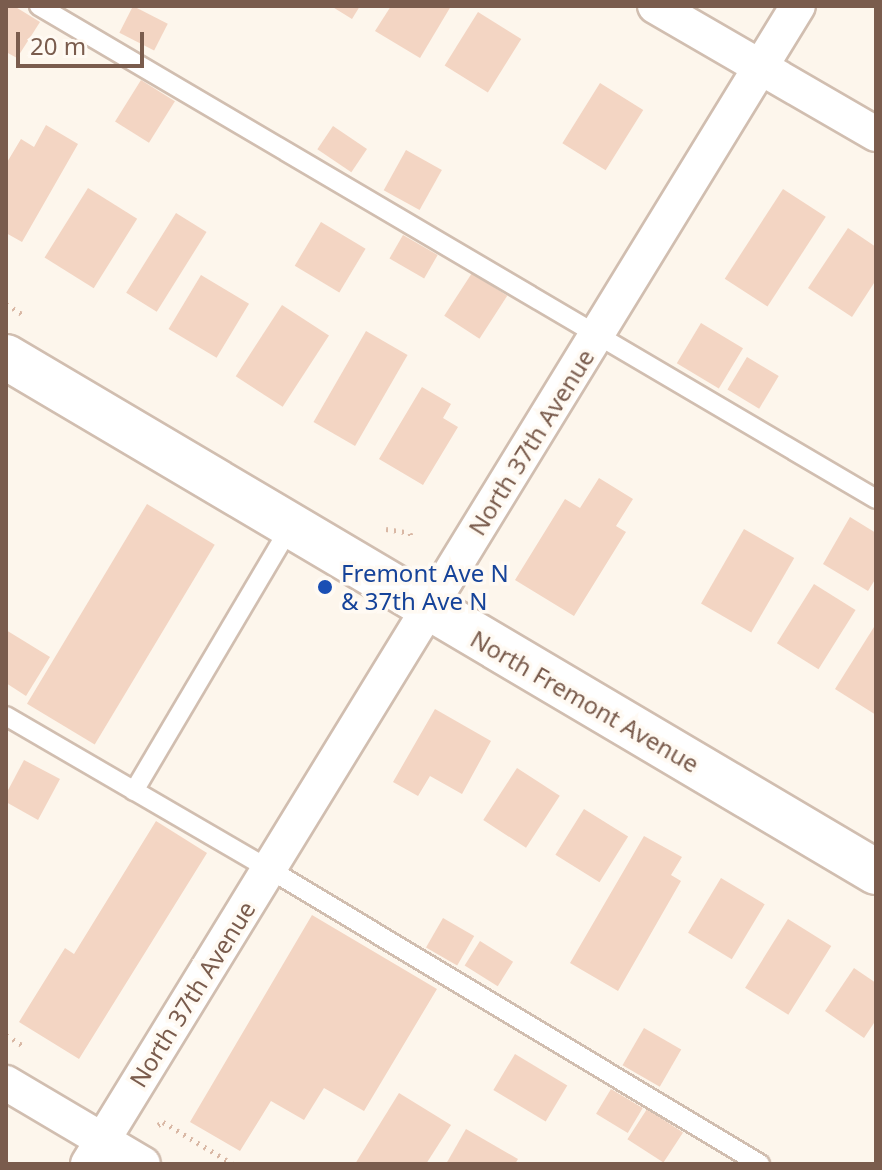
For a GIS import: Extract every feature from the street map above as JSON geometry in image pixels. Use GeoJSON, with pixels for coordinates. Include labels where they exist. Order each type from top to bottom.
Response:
{"type":"FeatureCollection","features":[{"type":"Feature","properties":{"kind":"street"},"geometry":{"type":"LineString","coordinates":[[655,6],[876,134]]}},
{"type":"Feature","properties":{"kind":"street","name":"North 37th Avenue"},"geometry":{"type":"LineString","coordinates":[[95,1152],[798,6]]}},
{"type":"Feature","properties":{"kind":"street","name":"North Fremont Avenue"},"geometry":{"type":"LineString","coordinates":[[6,357],[876,872]]}},
{"type":"Feature","properties":{"kind":"street"},"geometry":{"type":"LineString","coordinates":[[6,1083],[95,1152],[143,1164]]}},
{"type":"Feature","properties":{"kind":"lane"},"geometry":{"type":"LineString","coordinates":[[39,6],[876,499]]}},
{"type":"Feature","properties":{"kind":"lane"},"geometry":{"type":"LineString","coordinates":[[134,791],[291,525]]}},
{"type":"Feature","properties":{"kind":"lane"},"geometry":{"type":"LineString","coordinates":[[6,716],[269,869],[760,1164]]}},
{"type":"Feature","properties":{"kind":"path"},"geometry":{"type":"LineString","coordinates":[[153,1127],[163,1122],[233,1164]]}},
{"type":"Feature","properties":{"kind":"building"},"geometry":{"type":"Polygon","coordinates":[[[6,6],[14,6],[40,22],[17,58],[6,52],[6,6]]]}},
{"type":"Feature","properties":{"kind":"building"},"geometry":{"type":"Polygon","coordinates":[[[133,6],[168,24],[154,50],[119,33],[133,6]]]}},
{"type":"Feature","properties":{"kind":"building"},"geometry":{"type":"Polygon","coordinates":[[[331,6],[360,6],[352,19],[331,6]]]}},
{"type":"Feature","properties":{"kind":"building"},"geometry":{"type":"Polygon","coordinates":[[[391,6],[451,6],[420,58],[375,31],[391,6]]]}},
{"type":"Feature","properties":{"kind":"building"},"geometry":{"type":"Polygon","coordinates":[[[478,12],[521,39],[488,92],[445,65],[478,12]]]}},
{"type":"Feature","properties":{"kind":"building"},"geometry":{"type":"Polygon","coordinates":[[[141,80],[175,101],[149,143],[115,122],[141,80]]]}},
{"type":"Feature","properties":{"kind":"building"},"geometry":{"type":"Polygon","coordinates":[[[600,83],[643,110],[606,170],[562,143],[600,83]]]}},
{"type":"Feature","properties":{"kind":"building"},"geometry":{"type":"Polygon","coordinates":[[[46,125],[78,144],[22,242],[6,233],[6,164],[21,139],[34,147],[46,125]]]}},
{"type":"Feature","properties":{"kind":"building"},"geometry":{"type":"Polygon","coordinates":[[[333,126],[367,149],[351,172],[317,149],[333,126]]]}},
{"type":"Feature","properties":{"kind":"building"},"geometry":{"type":"Polygon","coordinates":[[[406,150],[442,170],[420,210],[384,190],[406,150]]]}},
{"type":"Feature","properties":{"kind":"building"},"geometry":{"type":"Polygon","coordinates":[[[88,188],[137,219],[94,288],[45,258],[88,188]]]}},
{"type":"Feature","properties":{"kind":"building"},"geometry":{"type":"Polygon","coordinates":[[[783,189],[826,217],[767,307],[725,279],[783,189]]]}},
{"type":"Feature","properties":{"kind":"building"},"geometry":{"type":"Polygon","coordinates":[[[176,213],[207,232],[157,312],[126,293],[176,213]]]}},
{"type":"Feature","properties":{"kind":"building"},"geometry":{"type":"Polygon","coordinates":[[[321,222],[366,249],[339,292],[295,266],[321,222]]]}},
{"type":"Feature","properties":{"kind":"building"},"geometry":{"type":"Polygon","coordinates":[[[848,228],[876,247],[876,280],[852,317],[808,288],[848,228]]]}},
{"type":"Feature","properties":{"kind":"building"},"geometry":{"type":"Polygon","coordinates":[[[403,235],[438,255],[424,278],[390,258],[403,235]]]}},
{"type":"Feature","properties":{"kind":"building"},"geometry":{"type":"Polygon","coordinates":[[[472,273],[507,296],[479,339],[444,316],[472,273]]]}},
{"type":"Feature","properties":{"kind":"building"},"geometry":{"type":"Polygon","coordinates":[[[201,275],[249,304],[217,358],[169,329],[201,275]]]}},
{"type":"Feature","properties":{"kind":"building"},"geometry":{"type":"Polygon","coordinates":[[[282,305],[329,335],[283,407],[236,376],[282,305]]]}},
{"type":"Feature","properties":{"kind":"building"},"geometry":{"type":"Polygon","coordinates":[[[701,323],[743,348],[719,389],[677,363],[701,323]]]}},
{"type":"Feature","properties":{"kind":"building"},"geometry":{"type":"Polygon","coordinates":[[[366,331],[408,355],[355,446],[314,422],[366,331]]]}},
{"type":"Feature","properties":{"kind":"building"},"geometry":{"type":"Polygon","coordinates":[[[747,357],[779,376],[759,409],[727,390],[747,357]]]}},
{"type":"Feature","properties":{"kind":"building"},"geometry":{"type":"Polygon","coordinates":[[[422,387],[451,404],[443,418],[458,427],[423,485],[379,459],[422,387]]]}},
{"type":"Feature","properties":{"kind":"building"},"geometry":{"type":"Polygon","coordinates":[[[599,478],[633,499],[616,526],[626,532],[574,616],[515,580],[565,499],[580,508],[599,478]]]}},
{"type":"Feature","properties":{"kind":"building"},"geometry":{"type":"Polygon","coordinates":[[[147,504],[215,545],[95,744],[27,704],[147,504]]]}},
{"type":"Feature","properties":{"kind":"building"},"geometry":{"type":"Polygon","coordinates":[[[850,517],[876,533],[876,578],[868,591],[823,564],[850,517]]]}},
{"type":"Feature","properties":{"kind":"building"},"geometry":{"type":"Polygon","coordinates":[[[744,529],[794,558],[751,632],[701,603],[744,529]]]}},
{"type":"Feature","properties":{"kind":"building"},"geometry":{"type":"Polygon","coordinates":[[[814,584],[856,610],[818,669],[777,643],[814,584]]]}},
{"type":"Feature","properties":{"kind":"building"},"geometry":{"type":"Polygon","coordinates":[[[874,627],[876,629],[876,715],[835,689],[874,627]]]}},
{"type":"Feature","properties":{"kind":"building"},"geometry":{"type":"Polygon","coordinates":[[[6,630],[50,657],[26,696],[6,683],[6,630]]]}},
{"type":"Feature","properties":{"kind":"building"},"geometry":{"type":"Polygon","coordinates":[[[435,709],[491,741],[462,794],[430,776],[418,796],[393,782],[435,709]]]}},
{"type":"Feature","properties":{"kind":"building"},"geometry":{"type":"Polygon","coordinates":[[[24,760],[60,779],[38,820],[6,802],[6,794],[24,760]]]}},
{"type":"Feature","properties":{"kind":"building"},"geometry":{"type":"Polygon","coordinates":[[[517,768],[560,796],[526,848],[483,820],[517,768]]]}},
{"type":"Feature","properties":{"kind":"building"},"geometry":{"type":"Polygon","coordinates":[[[584,809],[628,837],[599,882],[555,855],[584,809]]]}},
{"type":"Feature","properties":{"kind":"building"},"geometry":{"type":"Polygon","coordinates":[[[156,821],[207,853],[79,1059],[19,1022],[65,948],[74,954],[156,821]]]}},
{"type":"Feature","properties":{"kind":"building"},"geometry":{"type":"Polygon","coordinates":[[[644,836],[682,857],[671,875],[681,881],[618,991],[570,963],[644,836]]]}},
{"type":"Feature","properties":{"kind":"building"},"geometry":{"type":"Polygon","coordinates":[[[721,878],[765,904],[732,959],[688,933],[721,878]]]}},
{"type":"Feature","properties":{"kind":"building"},"geometry":{"type":"Polygon","coordinates":[[[312,915],[437,989],[364,1111],[324,1088],[304,1120],[271,1101],[240,1151],[190,1122],[312,915]]]}},
{"type":"Feature","properties":{"kind":"building"},"geometry":{"type":"Polygon","coordinates":[[[443,918],[474,936],[457,965],[426,947],[443,918]]]}},
{"type":"Feature","properties":{"kind":"building"},"geometry":{"type":"Polygon","coordinates":[[[788,919],[831,946],[788,1015],[745,988],[788,919]]]}},
{"type":"Feature","properties":{"kind":"building"},"geometry":{"type":"Polygon","coordinates":[[[480,941],[513,962],[498,986],[465,966],[480,941]]]}},
{"type":"Feature","properties":{"kind":"building"},"geometry":{"type":"Polygon","coordinates":[[[854,968],[876,983],[876,1020],[864,1038],[825,1011],[854,968]]]}},
{"type":"Feature","properties":{"kind":"building"},"geometry":{"type":"Polygon","coordinates":[[[644,1028],[681,1050],[660,1087],[622,1065],[644,1028]]]}},
{"type":"Feature","properties":{"kind":"building"},"geometry":{"type":"Polygon","coordinates":[[[515,1054],[567,1085],[546,1121],[493,1090],[515,1054]]]}},
{"type":"Feature","properties":{"kind":"building"},"geometry":{"type":"Polygon","coordinates":[[[611,1089],[643,1108],[628,1133],[596,1114],[611,1089]]]}},
{"type":"Feature","properties":{"kind":"building"},"geometry":{"type":"Polygon","coordinates":[[[399,1093],[451,1125],[426,1164],[355,1164],[399,1093]]]}},
{"type":"Feature","properties":{"kind":"building"},"geometry":{"type":"Polygon","coordinates":[[[647,1109],[683,1132],[663,1163],[627,1139],[647,1109]]]}},
{"type":"Feature","properties":{"kind":"building"},"geometry":{"type":"Polygon","coordinates":[[[466,1129],[518,1159],[515,1164],[446,1164],[466,1129]]]}},
{"type":"Feature","properties":{"kind":"place","name":"Fremont Ave N & 37th Ave N"},"geometry":{"type":"Point","coordinates":[325,587]}}]}
